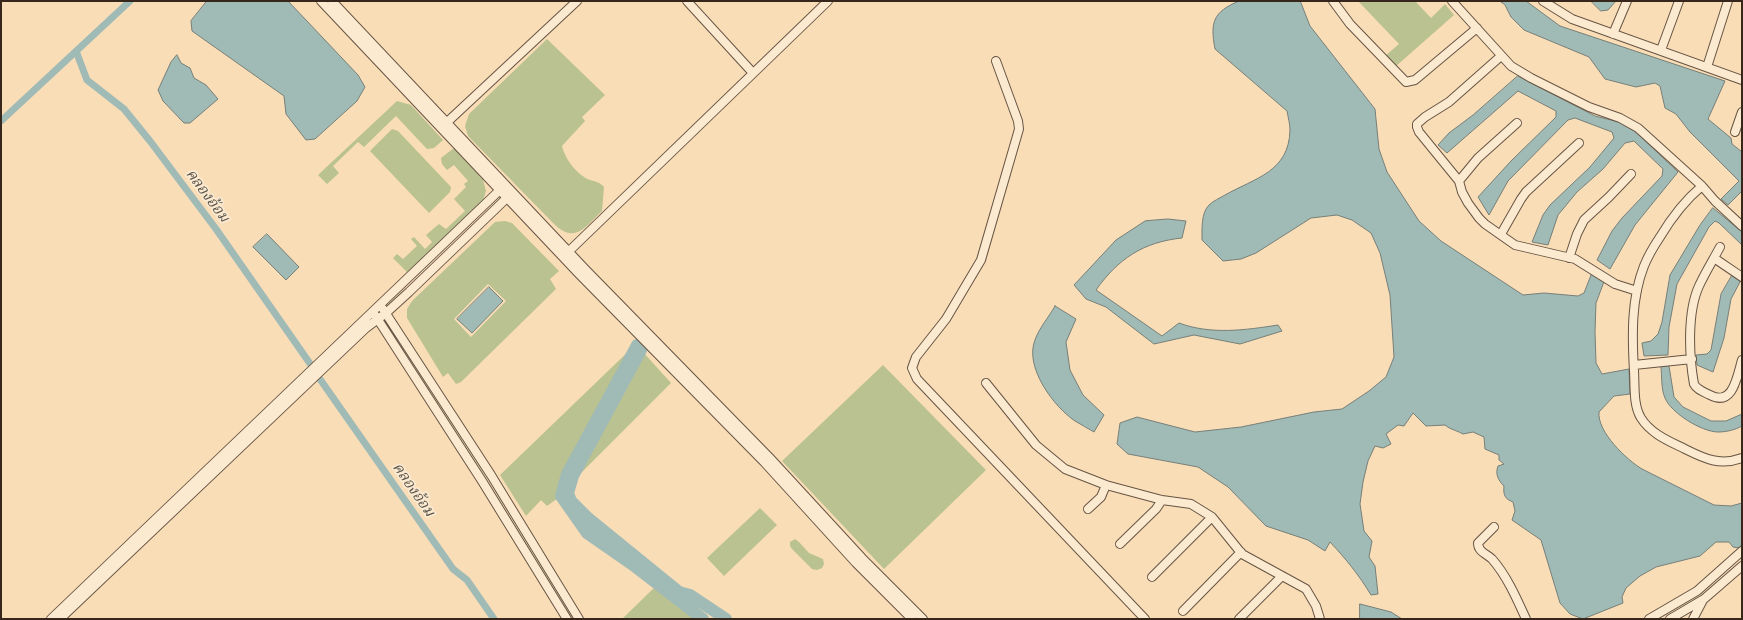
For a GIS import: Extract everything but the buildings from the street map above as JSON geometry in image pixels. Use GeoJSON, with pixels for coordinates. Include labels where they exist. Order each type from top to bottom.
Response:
{"type":"FeatureCollection","features":[{"type":"Feature","properties":{"kind":"street"},"geometry":{"type":"LineString","coordinates":[[321,1],[510,195],[764,462],[856,563],[912,619]]}},
{"type":"Feature","properties":{"kind":"street"},"geometry":{"type":"LineString","coordinates":[[332,1],[444,126]]}},
{"type":"Feature","properties":{"kind":"street"},"geometry":{"type":"LineString","coordinates":[[444,126],[577,1]]}},
{"type":"Feature","properties":{"kind":"street"},"geometry":{"type":"LineString","coordinates":[[687,1],[753,73]]}},
{"type":"Feature","properties":{"kind":"street"},"geometry":{"type":"LineString","coordinates":[[566,255],[753,73],[797,33],[828,1]]}},
{"type":"Feature","properties":{"kind":"street"},"geometry":{"type":"LineString","coordinates":[[1333,1],[1350,24],[1406,82],[1415,80],[1477,28]]}},
{"type":"Feature","properties":{"kind":"street"},"geometry":{"type":"LineString","coordinates":[[1452,1],[1511,66],[1589,107],[1628,122],[1644,134],[1702,186],[1715,201],[1742,226]]}},
{"type":"Feature","properties":{"kind":"street"},"geometry":{"type":"LineString","coordinates":[[1543,1],[1572,19],[1742,80]]}},
{"type":"Feature","properties":{"kind":"street"},"geometry":{"type":"LineString","coordinates":[[1613,34],[1627,1]]}},
{"type":"Feature","properties":{"kind":"street"},"geometry":{"type":"LineString","coordinates":[[1661,50],[1679,1]]}},
{"type":"Feature","properties":{"kind":"street"},"geometry":{"type":"LineString","coordinates":[[1707,67],[1728,1]]}},
{"type":"Feature","properties":{"kind":"street"},"geometry":{"type":"LineString","coordinates":[[1501,56],[1449,102],[1425,117],[1417,124],[1419,132],[1459,181],[1462,192],[1479,218],[1509,241],[1523,248],[1569,258],[1587,266],[1605,278],[1627,289],[1637,291]]}},
{"type":"Feature","properties":{"kind":"street"},"geometry":{"type":"LineString","coordinates":[[996,61],[1018,121],[1019,129],[980,260],[946,319],[916,357],[912,368],[917,379],[1145,619]]}},
{"type":"Feature","properties":{"kind":"street"},"geometry":{"type":"LineString","coordinates":[[1735,132],[1742,112]]}},
{"type":"Feature","properties":{"kind":"street"},"geometry":{"type":"LineString","coordinates":[[1459,181],[1478,158],[1517,123]]}},
{"type":"Feature","properties":{"kind":"street"},"geometry":{"type":"LineString","coordinates":[[1501,234],[1526,192],[1579,143]]}},
{"type":"Feature","properties":{"kind":"street"},"geometry":{"type":"LineString","coordinates":[[1569,258],[1577,234],[1584,220],[1631,174]]}},
{"type":"Feature","properties":{"kind":"street"},"geometry":{"type":"LineString","coordinates":[[1702,186],[1686,199],[1668,223],[1647,259],[1637,291],[1633,315],[1632,335],[1638,410],[1641,417],[1653,432],[1710,461],[1728,462],[1742,458]]}},
{"type":"Feature","properties":{"kind":"street"},"geometry":{"type":"LineString","coordinates":[[51,619],[502,187]]}},
{"type":"Feature","properties":{"kind":"street"},"geometry":{"type":"LineString","coordinates":[[60,619],[366,328],[386,313],[510,195]]}},
{"type":"Feature","properties":{"kind":"street"},"geometry":{"type":"LineString","coordinates":[[1720,247],[1699,286],[1691,324],[1693,380],[1696,387],[1717,398],[1726,396],[1732,389],[1742,360]]}},
{"type":"Feature","properties":{"kind":"street"},"geometry":{"type":"LineString","coordinates":[[566,255],[769,457],[862,558],[923,619]]}},
{"type":"Feature","properties":{"kind":"street"},"geometry":{"type":"LineString","coordinates":[[1714,258],[1742,277]]}},
{"type":"Feature","properties":{"kind":"street"},"geometry":{"type":"LineString","coordinates":[[380,305],[491,475],[579,619]]}},
{"type":"Feature","properties":{"kind":"street"},"geometry":{"type":"LineString","coordinates":[[372,312],[482,481],[567,619]]}},
{"type":"Feature","properties":{"kind":"street"},"geometry":{"type":"LineString","coordinates":[[1634,365],[1692,359]]}},
{"type":"Feature","properties":{"kind":"street"},"geometry":{"type":"LineString","coordinates":[[986,383],[1036,445],[1065,469],[1106,485],[1162,500],[1191,504],[1212,517],[1241,552],[1306,589],[1316,606],[1320,619]]}},
{"type":"Feature","properties":{"kind":"street"},"geometry":{"type":"LineString","coordinates":[[1088,509],[1101,497],[1106,485]]}},
{"type":"Feature","properties":{"kind":"street"},"geometry":{"type":"LineString","coordinates":[[1120,544],[1156,510],[1162,500]]}},
{"type":"Feature","properties":{"kind":"street"},"geometry":{"type":"LineString","coordinates":[[1152,577],[1212,517]]}},
{"type":"Feature","properties":{"kind":"street"},"geometry":{"type":"LineString","coordinates":[[1494,527],[1478,543],[1478,546],[1496,566],[1514,594],[1526,619]]}},
{"type":"Feature","properties":{"kind":"street"},"geometry":{"type":"LineString","coordinates":[[1649,619],[1697,591],[1742,551]]}},
{"type":"Feature","properties":{"kind":"street"},"geometry":{"type":"LineString","coordinates":[[1183,611],[1241,552]]}},
{"type":"Feature","properties":{"kind":"street"},"geometry":{"type":"LineString","coordinates":[[1661,612],[1668,619],[1682,612],[1703,600],[1742,566]]}},
{"type":"Feature","properties":{"kind":"street"},"geometry":{"type":"LineString","coordinates":[[1239,619],[1282,576]]}},
{"type":"Feature","properties":{"kind":"street"},"geometry":{"type":"LineString","coordinates":[[1693,619],[1703,600]]}},
{"type":"Feature","properties":{"kind":"street"},"geometry":{"type":"LineString","coordinates":[[1676,603],[1687,619]]}},
{"type":"Feature","properties":{"kind":"green space"},"geometry":{"type":"Polygon","coordinates":[[[1358,1],[1415,1],[1431,18],[1445,4],[1454,15],[1395,67],[1385,56],[1399,44],[1358,1]]]}},
{"type":"Feature","properties":{"kind":"green space"},"geometry":{"type":"Polygon","coordinates":[[[547,39],[605,95],[582,117],[585,121],[562,146],[566,156],[576,170],[585,178],[598,182],[604,187],[602,211],[585,228],[574,233],[568,233],[553,223],[468,136],[465,126],[469,114],[547,39]]]}},
{"type":"Feature","properties":{"kind":"green space"},"geometry":{"type":"Polygon","coordinates":[[[397,101],[411,105],[443,140],[434,148],[427,149],[396,116],[364,147],[358,142],[333,166],[339,173],[327,184],[318,175],[397,101]]]}},
{"type":"Feature","properties":{"kind":"green space"},"geometry":{"type":"Polygon","coordinates":[[[392,129],[398,131],[451,187],[450,192],[429,213],[370,151],[392,129]]]}},
{"type":"Feature","properties":{"kind":"green space"},"geometry":{"type":"Polygon","coordinates":[[[454,148],[483,180],[486,191],[483,201],[408,273],[393,258],[397,254],[403,259],[417,246],[411,239],[414,237],[425,249],[432,242],[426,235],[439,224],[446,229],[465,211],[454,199],[466,187],[464,184],[468,181],[454,165],[447,170],[442,164],[441,158],[454,148]]]}},
{"type":"Feature","properties":{"kind":"green space"},"geometry":{"type":"Polygon","coordinates":[[[505,221],[512,223],[559,271],[550,279],[556,289],[461,382],[456,384],[448,373],[443,377],[407,318],[407,309],[412,301],[495,222],[505,221]],[[488,284],[454,319],[471,337],[506,301],[488,284]]]}},
{"type":"Feature","properties":{"kind":"green space"},"geometry":{"type":"Polygon","coordinates":[[[635,345],[563,484],[561,496],[547,506],[541,500],[526,516],[500,475],[635,345]]]}},
{"type":"Feature","properties":{"kind":"green space"},"geometry":{"type":"Polygon","coordinates":[[[643,352],[671,383],[579,475],[571,489],[571,501],[568,493],[571,478],[643,352]]]}},
{"type":"Feature","properties":{"kind":"green space"},"geometry":{"type":"Polygon","coordinates":[[[883,365],[986,470],[884,569],[782,461],[883,365]]]}},
{"type":"Feature","properties":{"kind":"green space"},"geometry":{"type":"Polygon","coordinates":[[[760,508],[777,525],[724,576],[707,558],[760,508]]]}},
{"type":"Feature","properties":{"kind":"green space"},"geometry":{"type":"Polygon","coordinates":[[[795,539],[809,553],[823,559],[824,564],[822,568],[817,570],[812,569],[792,549],[790,542],[795,539]]]}},
{"type":"Feature","properties":{"kind":"green space"},"geometry":{"type":"Polygon","coordinates":[[[657,585],[700,619],[622,619],[657,585]]]}},
{"type":"Feature","properties":{"kind":"water"},"geometry":{"type":"Polygon","coordinates":[[[207,1],[288,1],[358,75],[365,87],[357,101],[315,139],[306,140],[286,114],[284,96],[192,31],[191,21],[207,1]]]}},
{"type":"Feature","properties":{"kind":"water"},"geometry":{"type":"Polygon","coordinates":[[[1239,1],[1300,1],[1310,26],[1375,109],[1379,149],[1387,172],[1419,221],[1441,241],[1523,295],[1544,293],[1578,296],[1584,293],[1593,270],[1605,279],[1596,303],[1596,363],[1602,374],[1629,369],[1630,394],[1614,396],[1599,412],[1603,428],[1614,445],[1642,469],[1714,505],[1731,506],[1742,503],[1742,544],[1739,548],[1733,547],[1729,542],[1716,542],[1700,556],[1656,567],[1640,576],[1626,588],[1622,597],[1623,603],[1583,619],[1570,614],[1560,603],[1541,540],[1512,520],[1515,511],[1513,502],[1508,500],[1505,496],[1504,486],[1497,474],[1498,466],[1504,464],[1499,460],[1499,455],[1485,449],[1484,437],[1473,432],[1463,434],[1445,425],[1426,426],[1413,413],[1404,426],[1398,425],[1386,434],[1391,444],[1383,448],[1375,446],[1368,461],[1363,482],[1360,504],[1364,531],[1372,541],[1369,557],[1375,566],[1378,594],[1371,595],[1352,567],[1330,542],[1325,551],[1308,540],[1266,526],[1228,487],[1198,467],[1128,454],[1117,444],[1120,423],[1137,417],[1195,432],[1241,427],[1314,412],[1342,409],[1369,391],[1386,377],[1394,357],[1390,295],[1380,253],[1371,233],[1352,220],[1337,215],[1311,218],[1256,253],[1241,259],[1223,261],[1202,240],[1203,217],[1206,208],[1212,202],[1258,178],[1277,165],[1284,155],[1288,144],[1290,130],[1287,111],[1215,49],[1213,32],[1215,19],[1224,9],[1239,1]]]}},
{"type":"Feature","properties":{"kind":"water"},"geometry":{"type":"Polygon","coordinates":[[[1500,1],[1526,1],[1560,26],[1725,81],[1708,119],[1731,138],[1732,144],[1742,152],[1742,191],[1728,205],[1721,199],[1739,181],[1690,132],[1676,114],[1665,108],[1660,86],[1655,83],[1636,87],[1605,79],[1589,57],[1524,30],[1511,17],[1505,5],[1500,1]]]}},
{"type":"Feature","properties":{"kind":"water"},"geometry":{"type":"Polygon","coordinates":[[[1591,1],[1616,1],[1608,10],[1601,11],[1591,1]]]}},
{"type":"Feature","properties":{"kind":"water"},"geometry":{"type":"Polygon","coordinates":[[[177,55],[181,63],[190,68],[194,78],[206,85],[218,99],[190,123],[184,123],[163,101],[158,90],[171,62],[177,55]]]}},
{"type":"Feature","properties":{"kind":"water"},"geometry":{"type":"Polygon","coordinates":[[[1518,76],[1595,116],[1619,122],[1636,132],[1678,172],[1635,225],[1610,269],[1597,260],[1612,231],[1622,218],[1662,176],[1663,169],[1634,141],[1625,143],[1603,169],[1577,192],[1558,215],[1548,245],[1532,242],[1543,215],[1550,205],[1590,167],[1614,138],[1612,132],[1575,118],[1568,120],[1508,181],[1489,215],[1478,197],[1511,161],[1556,117],[1556,111],[1518,91],[1447,153],[1438,145],[1449,133],[1473,115],[1518,76]]]}},
{"type":"Feature","properties":{"kind":"water"},"geometry":{"type":"Polygon","coordinates":[[[1713,208],[1742,232],[1742,245],[1719,223],[1715,221],[1709,227],[1677,284],[1669,327],[1668,355],[1644,356],[1642,343],[1651,341],[1658,334],[1662,322],[1670,275],[1700,225],[1713,208]]]}},
{"type":"Feature","properties":{"kind":"water"},"geometry":{"type":"Polygon","coordinates":[[[1168,219],[1186,221],[1182,238],[1155,243],[1133,254],[1113,269],[1096,290],[1162,336],[1179,323],[1191,327],[1216,330],[1241,330],[1278,325],[1282,331],[1240,344],[1194,335],[1154,344],[1106,307],[1086,299],[1074,285],[1116,240],[1145,221],[1168,219]]]}},
{"type":"Feature","properties":{"kind":"water"},"geometry":{"type":"Polygon","coordinates":[[[267,234],[299,267],[286,280],[253,247],[267,234]]]}},
{"type":"Feature","properties":{"kind":"water"},"geometry":{"type":"Polygon","coordinates":[[[1733,274],[1741,280],[1731,299],[1724,338],[1713,372],[1697,365],[1696,355],[1707,354],[1711,350],[1721,294],[1733,274]]]}},
{"type":"Feature","properties":{"kind":"water"},"geometry":{"type":"Polygon","coordinates":[[[489,287],[503,301],[472,333],[457,319],[489,287]]]}},
{"type":"Feature","properties":{"kind":"water"},"geometry":{"type":"Polygon","coordinates":[[[1055,306],[1076,319],[1066,342],[1070,370],[1083,395],[1104,415],[1094,432],[1075,421],[1058,406],[1050,396],[1037,374],[1033,351],[1035,340],[1055,306]]]}},
{"type":"Feature","properties":{"kind":"water"},"geometry":{"type":"Polygon","coordinates":[[[1669,366],[1674,397],[1683,407],[1711,421],[1726,421],[1742,414],[1742,426],[1727,431],[1711,431],[1688,421],[1680,415],[1668,404],[1663,391],[1661,367],[1669,366]]]}},
{"type":"Feature","properties":{"kind":"water"},"geometry":{"type":"Polygon","coordinates":[[[1360,604],[1391,612],[1402,619],[1360,619],[1360,604]]]}},
{"type":"Feature","properties":{"kind":"waterway"},"geometry":{"type":"LineString","coordinates":[[1,121],[130,1]]}},
{"type":"Feature","properties":{"kind":"waterway","name":"คลองอ้อม"},"geometry":{"type":"LineString","coordinates":[[76,51],[87,80],[124,109],[150,141],[216,229],[311,365]]}},
{"type":"Feature","properties":{"kind":"waterway"},"geometry":{"type":"LineString","coordinates":[[703,619],[633,565],[587,533],[561,496],[567,474],[637,345],[641,350],[573,476],[568,493],[571,501],[588,518],[679,592],[690,595],[726,619]]}},
{"type":"Feature","properties":{"kind":"waterway","name":"คลองอ้อม"},"geometry":{"type":"LineString","coordinates":[[315,372],[453,569],[467,580],[494,619]]}}]}
